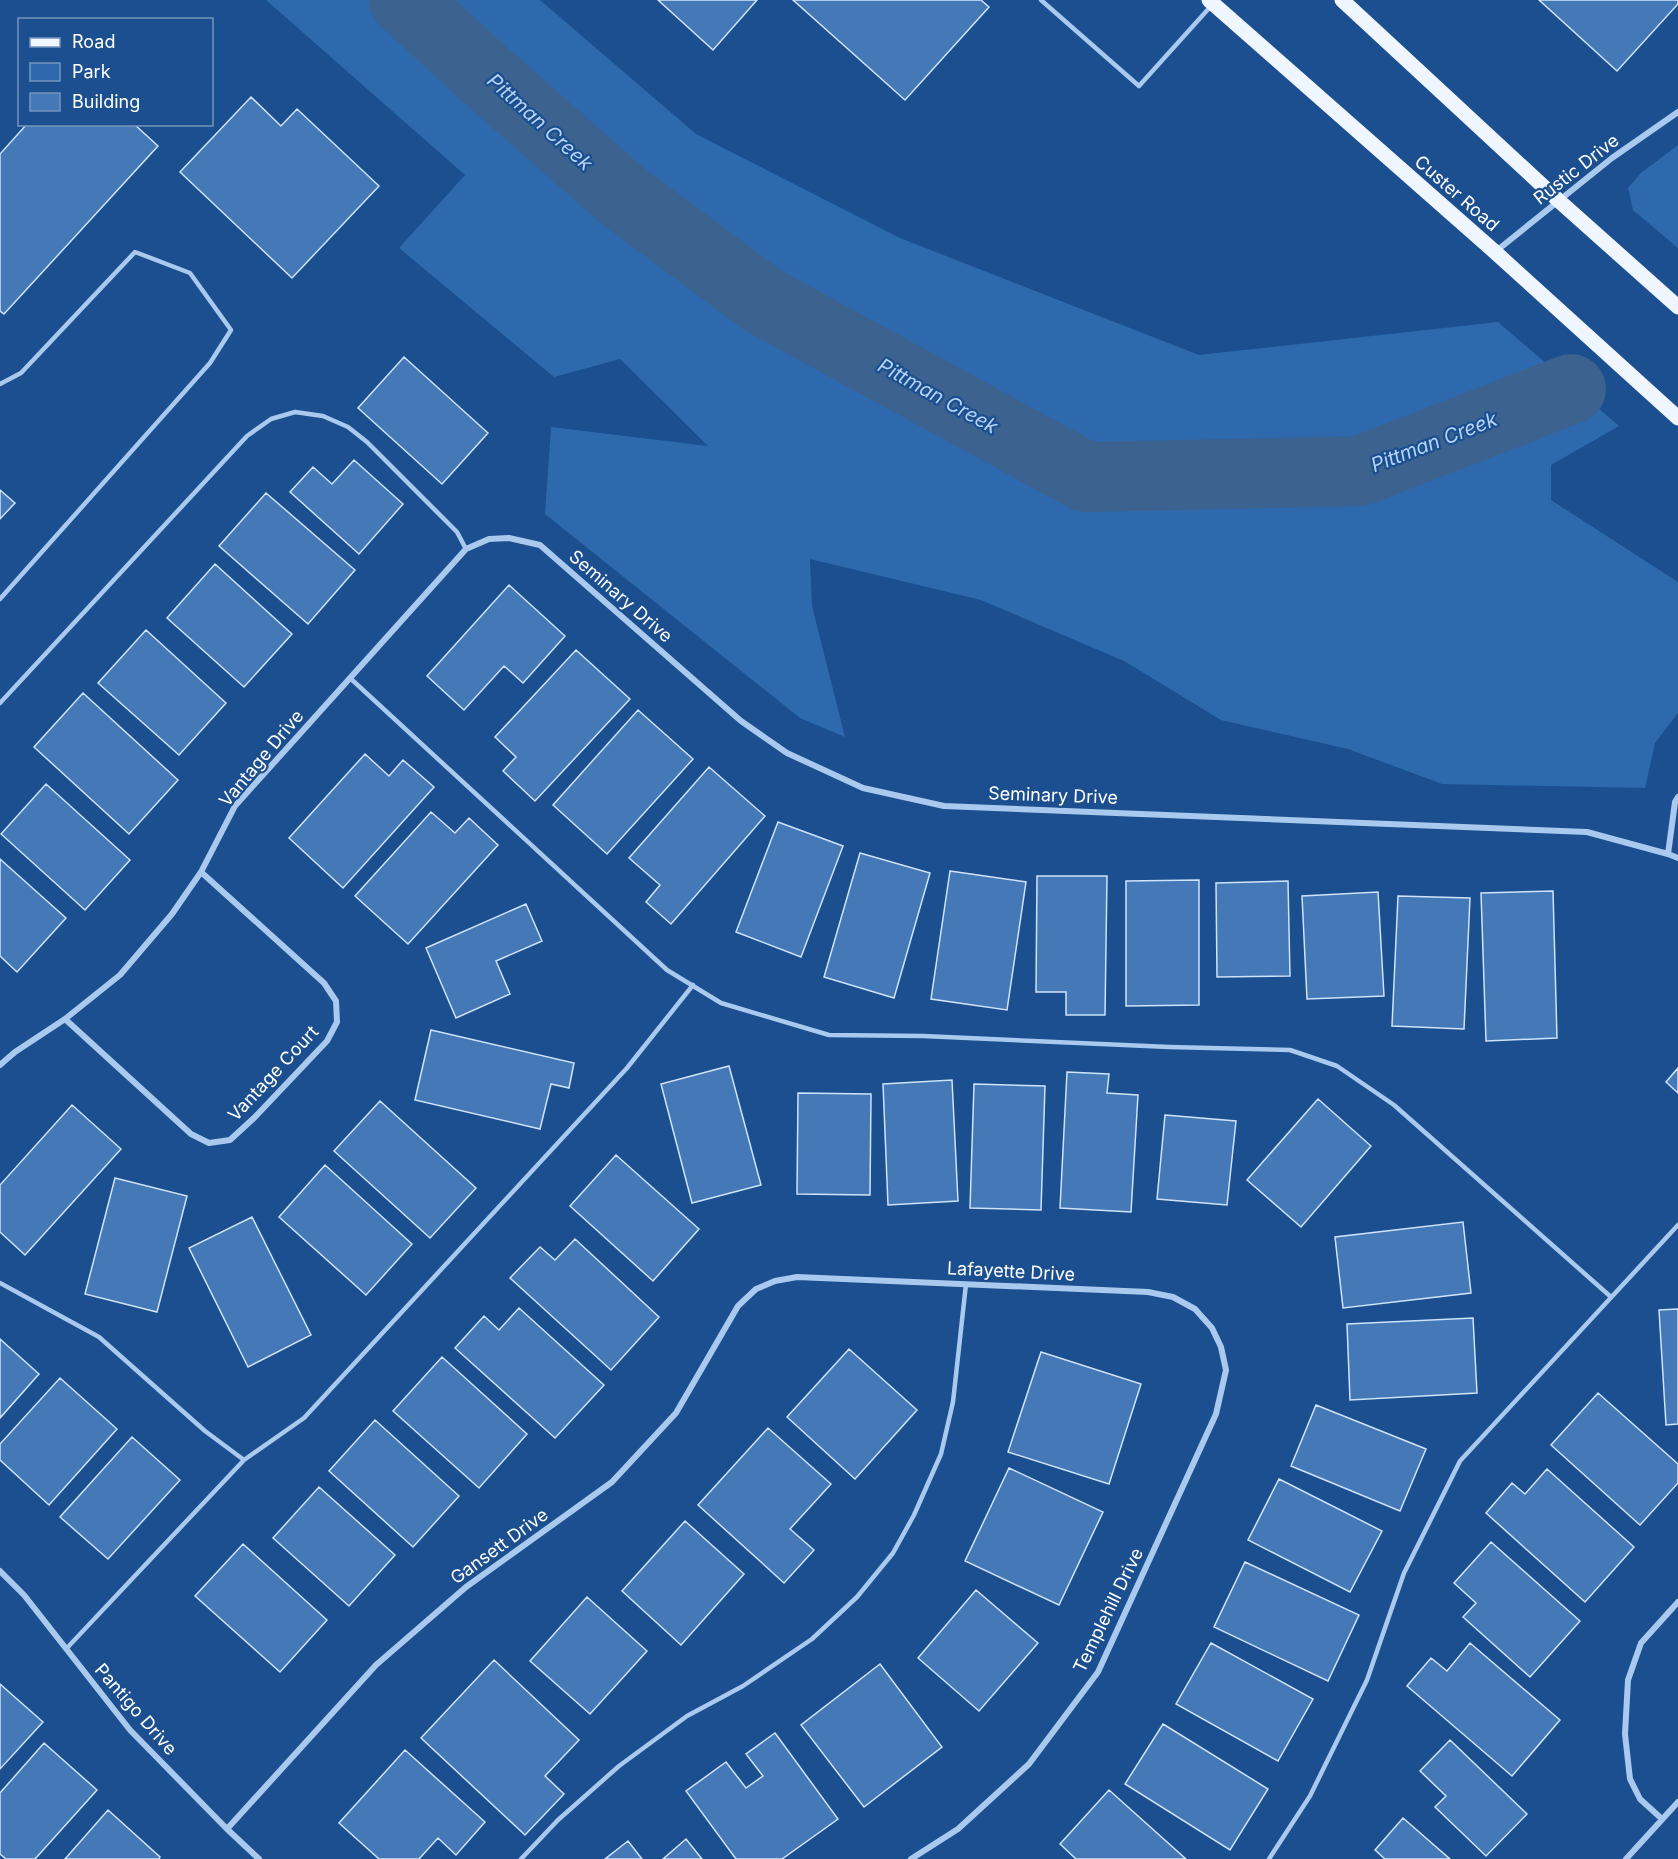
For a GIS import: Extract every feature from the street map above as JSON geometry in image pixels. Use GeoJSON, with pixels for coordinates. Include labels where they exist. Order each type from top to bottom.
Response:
{"type":"FeatureCollection","features":[{"type":"Feature","properties":{"kind":"main road"},"geometry":{"type":"LineString","coordinates":[[1342,0],[1558,200],[1678,307]]}},
{"type":"Feature","properties":{"kind":"main road","name":"Custer Road"},"geometry":{"type":"LineString","coordinates":[[1211,2],[1678,417]]}},
{"type":"Feature","properties":{"kind":"street","name":"Rustic Drive"},"geometry":{"type":"LineString","coordinates":[[1495,252],[1612,158],[1678,112]]}},
{"type":"Feature","properties":{"kind":"street","name":"Vantage Drive"},"geometry":{"type":"LineString","coordinates":[[0,1065],[15,1052],[65,1019],[120,975],[172,914],[201,872],[235,806],[466,549],[489,539],[509,538]]}},
{"type":"Feature","properties":{"kind":"street","name":"Seminary Drive"},"geometry":{"type":"LineString","coordinates":[[509,538],[540,545],[741,721],[787,753],[863,788],[944,806],[1587,832],[1678,858]]}},
{"type":"Feature","properties":{"kind":"street"},"geometry":{"type":"LineString","coordinates":[[1668,854],[1675,802],[1678,797]]}},
{"type":"Feature","properties":{"kind":"street","name":"Vantage Court"},"geometry":{"type":"LineString","coordinates":[[65,1019],[191,1134],[210,1143],[230,1140],[327,1041],[337,1022],[336,1000],[324,983],[201,872]]}},
{"type":"Feature","properties":{"kind":"street","name":"Lafayette Drive"},"geometry":{"type":"LineString","coordinates":[[775,1281],[797,1277],[1148,1292],[1173,1297],[1195,1309],[1212,1328],[1221,1347]]}},
{"type":"Feature","properties":{"kind":"street","name":"Gansett Drive"},"geometry":{"type":"LineString","coordinates":[[227,1830],[376,1665],[466,1587],[612,1482],[676,1413],[738,1306],[756,1289],[775,1281]]}},
{"type":"Feature","properties":{"kind":"street","name":"Templehill Drive"},"geometry":{"type":"LineString","coordinates":[[911,1859],[958,1829],[1029,1764],[1098,1672],[1216,1414],[1226,1370],[1221,1347]]}},
{"type":"Feature","properties":{"kind":"street","name":"Pantigo Drive"},"geometry":{"type":"LineString","coordinates":[[0,1571],[24,1595],[130,1730],[227,1830],[259,1859]]}},
{"type":"Feature","properties":{"kind":"street"},"geometry":{"type":"LineString","coordinates":[[1662,1819],[1640,1799],[1630,1779],[1624,1734],[1628,1680],[1641,1644],[1678,1602]]}},
{"type":"Feature","properties":{"kind":"street"},"geometry":{"type":"LineString","coordinates":[[1626,1859],[1678,1802]]}},
{"type":"Feature","properties":{"kind":"lane"},"geometry":{"type":"LineString","coordinates":[[1041,0],[1139,86],[1211,2]]}},
{"type":"Feature","properties":{"kind":"lane"},"geometry":{"type":"LineString","coordinates":[[0,384],[21,373],[135,252],[190,273],[231,330],[210,363],[0,599]]}},
{"type":"Feature","properties":{"kind":"lane"},"geometry":{"type":"LineString","coordinates":[[0,703],[247,436],[271,419],[295,412],[323,416],[348,427],[367,442],[457,532],[466,549]]}},
{"type":"Feature","properties":{"kind":"lane"},"geometry":{"type":"LineString","coordinates":[[350,678],[667,970],[720,1003],[829,1035],[923,1036],[1290,1050],[1337,1066],[1394,1105],[1611,1297]]}},
{"type":"Feature","properties":{"kind":"lane"},"geometry":{"type":"LineString","coordinates":[[66,1648],[244,1460],[304,1418],[627,1068],[693,986]]}},
{"type":"Feature","properties":{"kind":"lane"},"geometry":{"type":"LineString","coordinates":[[1269,1859],[1310,1796],[1367,1680],[1404,1573],[1460,1461],[1678,1226]]}},
{"type":"Feature","properties":{"kind":"lane"},"geometry":{"type":"LineString","coordinates":[[0,1283],[99,1337],[206,1431],[244,1460]]}},
{"type":"Feature","properties":{"kind":"lane"},"geometry":{"type":"LineString","coordinates":[[521,1859],[558,1820],[619,1766],[687,1716],[743,1686],[812,1639],[857,1598],[893,1552],[914,1515],[941,1454],[953,1402],[966,1284]]}},
{"type":"Feature","properties":{"kind":"green space"},"geometry":{"type":"Polygon","coordinates":[[[266,0],[540,0],[696,134],[900,238],[1199,355],[1498,322],[1619,426],[1551,465],[1551,500],[1678,582],[1678,713],[1655,743],[1645,788],[1442,784],[1348,749],[1221,720],[1124,661],[981,600],[810,559],[812,606],[845,737],[800,718],[545,514],[551,427],[708,446],[620,359],[554,377],[399,248],[465,175],[266,0]]]}},
{"type":"Feature","properties":{"kind":"green space"},"geometry":{"type":"Polygon","coordinates":[[[1678,145],[1678,248],[1633,210],[1628,188],[1641,173],[1678,145]]]}},
{"type":"Feature","properties":{"kind":"building"},"geometry":{"type":"Polygon","coordinates":[[[658,0],[757,0],[713,50],[658,0]]]}},
{"type":"Feature","properties":{"kind":"building"},"geometry":{"type":"Polygon","coordinates":[[[793,0],[981,0],[989,7],[905,100],[793,0]]]}},
{"type":"Feature","properties":{"kind":"building"},"geometry":{"type":"Polygon","coordinates":[[[1539,0],[1678,0],[1678,4],[1617,71],[1539,0]]]}},
{"type":"Feature","properties":{"kind":"building"},"geometry":{"type":"Polygon","coordinates":[[[251,97],[281,126],[297,109],[379,186],[292,278],[180,172],[251,97]]]}},
{"type":"Feature","properties":{"kind":"building"},"geometry":{"type":"Polygon","coordinates":[[[25,126],[136,126],[158,146],[4,314],[0,311],[0,154],[25,126]]]}},
{"type":"Feature","properties":{"kind":"building"},"geometry":{"type":"Polygon","coordinates":[[[404,357],[488,433],[442,484],[358,408],[404,357]]]}},
{"type":"Feature","properties":{"kind":"building"},"geometry":{"type":"Polygon","coordinates":[[[354,460],[403,504],[359,554],[290,492],[313,467],[332,484],[354,460]]]}},
{"type":"Feature","properties":{"kind":"building"},"geometry":{"type":"Polygon","coordinates":[[[0,490],[15,503],[0,519],[0,490]]]}},
{"type":"Feature","properties":{"kind":"building"},"geometry":{"type":"Polygon","coordinates":[[[266,493],[355,570],[308,624],[219,546],[266,493]]]}},
{"type":"Feature","properties":{"kind":"building"},"geometry":{"type":"Polygon","coordinates":[[[215,564],[292,634],[244,687],[167,618],[215,564]]]}},
{"type":"Feature","properties":{"kind":"building"},"geometry":{"type":"Polygon","coordinates":[[[509,585],[565,636],[523,683],[504,666],[464,710],[427,676],[509,585]]]}},
{"type":"Feature","properties":{"kind":"building"},"geometry":{"type":"Polygon","coordinates":[[[146,630],[226,703],[179,755],[98,683],[146,630]]]}},
{"type":"Feature","properties":{"kind":"building"},"geometry":{"type":"Polygon","coordinates":[[[576,650],[630,699],[535,801],[503,771],[516,757],[495,737],[576,650]]]}},
{"type":"Feature","properties":{"kind":"building"},"geometry":{"type":"Polygon","coordinates":[[[83,693],[178,780],[129,834],[34,747],[83,693]]]}},
{"type":"Feature","properties":{"kind":"building"},"geometry":{"type":"Polygon","coordinates":[[[638,710],[693,759],[607,854],[553,805],[638,710]]]}},
{"type":"Feature","properties":{"kind":"building"},"geometry":{"type":"Polygon","coordinates":[[[365,754],[389,776],[403,760],[434,787],[343,888],[289,838],[365,754]]]}},
{"type":"Feature","properties":{"kind":"building"},"geometry":{"type":"Polygon","coordinates":[[[709,767],[765,816],[671,924],[646,902],[660,885],[629,858],[709,767]]]}},
{"type":"Feature","properties":{"kind":"building"},"geometry":{"type":"Polygon","coordinates":[[[46,784],[130,860],[85,910],[1,834],[46,784]]]}},
{"type":"Feature","properties":{"kind":"building"},"geometry":{"type":"Polygon","coordinates":[[[431,812],[455,833],[469,818],[498,845],[408,944],[355,896],[431,812]]]}},
{"type":"Feature","properties":{"kind":"building"},"geometry":{"type":"Polygon","coordinates":[[[778,822],[843,846],[801,957],[736,932],[778,822]]]}},
{"type":"Feature","properties":{"kind":"building"},"geometry":{"type":"Polygon","coordinates":[[[860,853],[930,873],[894,998],[824,977],[860,853]]]}},
{"type":"Feature","properties":{"kind":"building"},"geometry":{"type":"Polygon","coordinates":[[[0,859],[66,918],[17,972],[0,956],[0,859]]]}},
{"type":"Feature","properties":{"kind":"building"},"geometry":{"type":"Polygon","coordinates":[[[950,871],[1026,882],[1007,1010],[931,999],[950,871]]]}},
{"type":"Feature","properties":{"kind":"building"},"geometry":{"type":"Polygon","coordinates":[[[1037,876],[1107,876],[1105,1015],[1066,1015],[1066,992],[1036,992],[1037,876]]]}},
{"type":"Feature","properties":{"kind":"building"},"geometry":{"type":"Polygon","coordinates":[[[1199,880],[1199,1005],[1126,1006],[1126,881],[1199,880]]]}},
{"type":"Feature","properties":{"kind":"building"},"geometry":{"type":"Polygon","coordinates":[[[1288,881],[1290,976],[1217,977],[1216,883],[1288,881]]]}},
{"type":"Feature","properties":{"kind":"building"},"geometry":{"type":"Polygon","coordinates":[[[1553,891],[1557,1038],[1486,1041],[1481,893],[1553,891]]]}},
{"type":"Feature","properties":{"kind":"building"},"geometry":{"type":"Polygon","coordinates":[[[1378,892],[1384,996],[1307,999],[1302,896],[1378,892]]]}},
{"type":"Feature","properties":{"kind":"building"},"geometry":{"type":"Polygon","coordinates":[[[1398,896],[1470,898],[1464,1029],[1392,1026],[1398,896]]]}},
{"type":"Feature","properties":{"kind":"building"},"geometry":{"type":"Polygon","coordinates":[[[526,904],[542,941],[496,961],[510,994],[456,1018],[426,948],[526,904]]]}},
{"type":"Feature","properties":{"kind":"building"},"geometry":{"type":"Polygon","coordinates":[[[431,1030],[574,1063],[569,1088],[551,1084],[540,1129],[415,1100],[431,1030]]]}},
{"type":"Feature","properties":{"kind":"building"},"geometry":{"type":"Polygon","coordinates":[[[729,1066],[761,1185],[692,1203],[661,1084],[729,1066]]]}},
{"type":"Feature","properties":{"kind":"building"},"geometry":{"type":"Polygon","coordinates":[[[1678,1068],[1678,1093],[1666,1082],[1678,1068]]]}},
{"type":"Feature","properties":{"kind":"building"},"geometry":{"type":"Polygon","coordinates":[[[1067,1072],[1109,1074],[1107,1093],[1138,1095],[1131,1212],[1060,1208],[1067,1072]]]}},
{"type":"Feature","properties":{"kind":"building"},"geometry":{"type":"Polygon","coordinates":[[[952,1080],[958,1201],[888,1205],[883,1084],[952,1080]]]}},
{"type":"Feature","properties":{"kind":"building"},"geometry":{"type":"Polygon","coordinates":[[[974,1084],[1045,1086],[1041,1210],[970,1208],[974,1084]]]}},
{"type":"Feature","properties":{"kind":"building"},"geometry":{"type":"Polygon","coordinates":[[[798,1093],[871,1094],[870,1195],[797,1194],[798,1093]]]}},
{"type":"Feature","properties":{"kind":"building"},"geometry":{"type":"Polygon","coordinates":[[[1318,1099],[1371,1146],[1301,1227],[1247,1180],[1318,1099]]]}},
{"type":"Feature","properties":{"kind":"building"},"geometry":{"type":"Polygon","coordinates":[[[380,1101],[476,1188],[430,1238],[334,1151],[380,1101]]]}},
{"type":"Feature","properties":{"kind":"building"},"geometry":{"type":"Polygon","coordinates":[[[72,1105],[121,1149],[25,1255],[0,1232],[0,1185],[72,1105]]]}},
{"type":"Feature","properties":{"kind":"building"},"geometry":{"type":"Polygon","coordinates":[[[1165,1115],[1236,1121],[1227,1205],[1157,1199],[1165,1115]]]}},
{"type":"Feature","properties":{"kind":"building"},"geometry":{"type":"Polygon","coordinates":[[[616,1155],[699,1229],[653,1281],[570,1206],[616,1155]]]}},
{"type":"Feature","properties":{"kind":"building"},"geometry":{"type":"Polygon","coordinates":[[[325,1165],[412,1244],[366,1295],[279,1217],[325,1165]]]}},
{"type":"Feature","properties":{"kind":"building"},"geometry":{"type":"Polygon","coordinates":[[[115,1178],[187,1196],[157,1312],[85,1294],[115,1178]]]}},
{"type":"Feature","properties":{"kind":"building"},"geometry":{"type":"Polygon","coordinates":[[[252,1217],[311,1335],[248,1367],[189,1248],[252,1217]]]}},
{"type":"Feature","properties":{"kind":"building"},"geometry":{"type":"Polygon","coordinates":[[[1463,1222],[1471,1293],[1343,1308],[1335,1237],[1463,1222]]]}},
{"type":"Feature","properties":{"kind":"building"},"geometry":{"type":"Polygon","coordinates":[[[575,1239],[659,1317],[611,1370],[510,1278],[540,1247],[555,1260],[575,1239]]]}},
{"type":"Feature","properties":{"kind":"building"},"geometry":{"type":"Polygon","coordinates":[[[519,1308],[604,1385],[555,1438],[455,1348],[484,1316],[499,1330],[519,1308]]]}},
{"type":"Feature","properties":{"kind":"building"},"geometry":{"type":"Polygon","coordinates":[[[1678,1309],[1678,1424],[1666,1425],[1659,1310],[1678,1309]]]}},
{"type":"Feature","properties":{"kind":"building"},"geometry":{"type":"Polygon","coordinates":[[[1473,1318],[1477,1393],[1350,1400],[1347,1324],[1473,1318]]]}},
{"type":"Feature","properties":{"kind":"building"},"geometry":{"type":"Polygon","coordinates":[[[0,1339],[39,1374],[0,1418],[0,1339]]]}},
{"type":"Feature","properties":{"kind":"building"},"geometry":{"type":"Polygon","coordinates":[[[849,1349],[917,1410],[855,1479],[787,1417],[849,1349]]]}},
{"type":"Feature","properties":{"kind":"building"},"geometry":{"type":"Polygon","coordinates":[[[1041,1352],[1141,1384],[1109,1484],[1008,1452],[1041,1352]]]}},
{"type":"Feature","properties":{"kind":"building"},"geometry":{"type":"Polygon","coordinates":[[[442,1357],[527,1434],[479,1488],[393,1411],[442,1357]]]}},
{"type":"Feature","properties":{"kind":"building"},"geometry":{"type":"Polygon","coordinates":[[[60,1378],[117,1429],[49,1505],[0,1460],[0,1444],[60,1378]]]}},
{"type":"Feature","properties":{"kind":"building"},"geometry":{"type":"Polygon","coordinates":[[[1598,1393],[1678,1464],[1678,1483],[1640,1525],[1551,1445],[1598,1393]]]}},
{"type":"Feature","properties":{"kind":"building"},"geometry":{"type":"Polygon","coordinates":[[[1316,1405],[1426,1449],[1400,1511],[1291,1466],[1316,1405]]]}},
{"type":"Feature","properties":{"kind":"building"},"geometry":{"type":"Polygon","coordinates":[[[375,1420],[459,1496],[413,1547],[329,1471],[375,1420]]]}},
{"type":"Feature","properties":{"kind":"building"},"geometry":{"type":"Polygon","coordinates":[[[768,1428],[831,1484],[790,1529],[814,1550],[784,1583],[698,1505],[768,1428]]]}},
{"type":"Feature","properties":{"kind":"building"},"geometry":{"type":"Polygon","coordinates":[[[132,1437],[180,1480],[108,1559],[60,1517],[132,1437]]]}},
{"type":"Feature","properties":{"kind":"building"},"geometry":{"type":"Polygon","coordinates":[[[1009,1468],[1103,1512],[1059,1605],[965,1561],[1009,1468]]]}},
{"type":"Feature","properties":{"kind":"building"},"geometry":{"type":"Polygon","coordinates":[[[1547,1469],[1634,1547],[1585,1602],[1486,1513],[1512,1483],[1525,1494],[1547,1469]]]}},
{"type":"Feature","properties":{"kind":"building"},"geometry":{"type":"Polygon","coordinates":[[[1279,1479],[1382,1531],[1350,1592],[1248,1540],[1279,1479]]]}},
{"type":"Feature","properties":{"kind":"building"},"geometry":{"type":"Polygon","coordinates":[[[319,1487],[395,1555],[349,1606],[273,1538],[319,1487]]]}},
{"type":"Feature","properties":{"kind":"building"},"geometry":{"type":"Polygon","coordinates":[[[685,1521],[744,1574],[681,1645],[622,1591],[685,1521]]]}},
{"type":"Feature","properties":{"kind":"building"},"geometry":{"type":"Polygon","coordinates":[[[1491,1542],[1580,1621],[1530,1677],[1463,1617],[1476,1603],[1454,1583],[1491,1542]]]}},
{"type":"Feature","properties":{"kind":"building"},"geometry":{"type":"Polygon","coordinates":[[[243,1544],[327,1620],[280,1672],[195,1596],[243,1544]]]}},
{"type":"Feature","properties":{"kind":"building"},"geometry":{"type":"Polygon","coordinates":[[[1245,1562],[1359,1615],[1328,1681],[1214,1627],[1245,1562]]]}},
{"type":"Feature","properties":{"kind":"building"},"geometry":{"type":"Polygon","coordinates":[[[976,1590],[1038,1643],[979,1711],[918,1658],[976,1590]]]}},
{"type":"Feature","properties":{"kind":"building"},"geometry":{"type":"Polygon","coordinates":[[[587,1597],[647,1651],[590,1714],[530,1661],[587,1597]]]}},
{"type":"Feature","properties":{"kind":"building"},"geometry":{"type":"Polygon","coordinates":[[[1211,1643],[1313,1699],[1278,1761],[1176,1704],[1211,1643]]]}},
{"type":"Feature","properties":{"kind":"building"},"geometry":{"type":"Polygon","coordinates":[[[1470,1643],[1560,1720],[1512,1776],[1407,1686],[1431,1658],[1447,1671],[1470,1643]]]}},
{"type":"Feature","properties":{"kind":"building"},"geometry":{"type":"Polygon","coordinates":[[[494,1660],[579,1740],[545,1776],[564,1794],[525,1835],[421,1738],[494,1660]]]}},
{"type":"Feature","properties":{"kind":"building"},"geometry":{"type":"Polygon","coordinates":[[[880,1664],[942,1747],[864,1807],[801,1725],[880,1664]]]}},
{"type":"Feature","properties":{"kind":"building"},"geometry":{"type":"Polygon","coordinates":[[[0,1684],[43,1722],[0,1769],[0,1684]]]}},
{"type":"Feature","properties":{"kind":"building"},"geometry":{"type":"Polygon","coordinates":[[[1163,1724],[1268,1789],[1230,1850],[1125,1784],[1163,1724]]]}},
{"type":"Feature","properties":{"kind":"building"},"geometry":{"type":"Polygon","coordinates":[[[775,1733],[838,1819],[782,1859],[736,1859],[686,1791],[726,1762],[746,1788],[763,1776],[746,1754],[775,1733]]]}},
{"type":"Feature","properties":{"kind":"building"},"geometry":{"type":"Polygon","coordinates":[[[1450,1740],[1527,1814],[1486,1856],[1435,1807],[1446,1796],[1420,1771],[1450,1740]]]}},
{"type":"Feature","properties":{"kind":"building"},"geometry":{"type":"Polygon","coordinates":[[[44,1743],[97,1790],[35,1859],[6,1859],[0,1854],[0,1793],[44,1743]]]}},
{"type":"Feature","properties":{"kind":"building"},"geometry":{"type":"Polygon","coordinates":[[[405,1750],[485,1822],[456,1855],[438,1838],[419,1859],[379,1859],[339,1823],[405,1750]]]}},
{"type":"Feature","properties":{"kind":"building"},"geometry":{"type":"Polygon","coordinates":[[[1109,1790],[1186,1859],[1076,1859],[1060,1844],[1109,1790]]]}},
{"type":"Feature","properties":{"kind":"building"},"geometry":{"type":"Polygon","coordinates":[[[108,1810],[160,1857],[159,1859],[65,1859],[108,1810]]]}},
{"type":"Feature","properties":{"kind":"building"},"geometry":{"type":"Polygon","coordinates":[[[1403,1818],[1450,1859],[1385,1859],[1375,1850],[1403,1818]]]}},
{"type":"Feature","properties":{"kind":"building"},"geometry":{"type":"Polygon","coordinates":[[[686,1839],[702,1859],[663,1859],[686,1839]]]}},
{"type":"Feature","properties":{"kind":"building"},"geometry":{"type":"Polygon","coordinates":[[[628,1841],[642,1859],[605,1859],[628,1841]]]}},
{"type":"Feature","properties":{"kind":"waterway","name":"Pittman Creek"},"geometry":{"type":"LineString","coordinates":[[404,0],[624,197],[762,300],[1086,477],[1360,471],[1571,389]]}}]}
